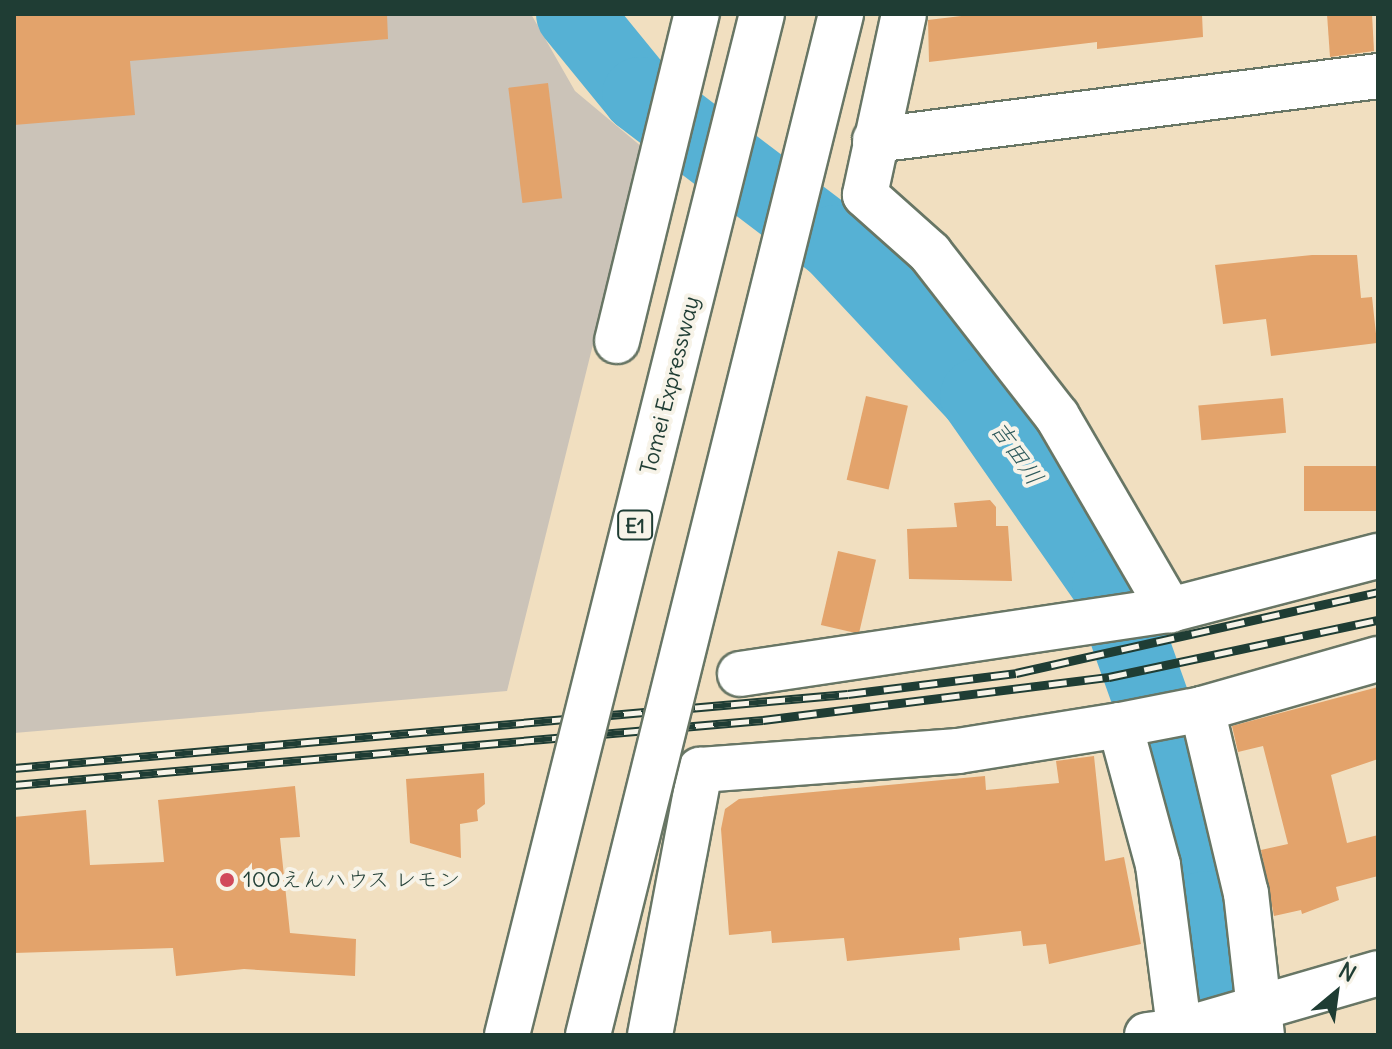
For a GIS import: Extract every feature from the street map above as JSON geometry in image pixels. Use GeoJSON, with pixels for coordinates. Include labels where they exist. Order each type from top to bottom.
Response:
{"type":"FeatureCollection","features":[{"type":"Feature","properties":{"kind":"main road"},"geometry":{"type":"LineString","coordinates":[[617,341],[697,14]]}},
{"type":"Feature","properties":{"kind":"main road","name":"Tomei Expressway"},"geometry":{"type":"LineString","coordinates":[[507,1035],[762,14]]}},
{"type":"Feature","properties":{"kind":"main road"},"geometry":{"type":"LineString","coordinates":[[588,1035],[841,14]]}},
{"type":"Feature","properties":{"kind":"main road"},"geometry":{"type":"LineString","coordinates":[[904,14],[865,195],[930,253],[1057,416],[1170,610]]}},
{"type":"Feature","properties":{"kind":"main road"},"geometry":{"type":"LineString","coordinates":[[875,140],[1378,76]]}},
{"type":"Feature","properties":{"kind":"main road"},"geometry":{"type":"LineString","coordinates":[[740,674],[1170,610],[1378,556]]}},
{"type":"Feature","properties":{"kind":"main road"},"geometry":{"type":"LineString","coordinates":[[650,1035],[700,770],[958,751],[1120,725],[1202,709],[1378,659]]}},
{"type":"Feature","properties":{"kind":"main road"},"geometry":{"type":"LineString","coordinates":[[1202,709],[1246,893],[1261,1022]]}},
{"type":"Feature","properties":{"kind":"main road"},"geometry":{"type":"LineString","coordinates":[[1120,725],[1158,865],[1169,1034],[1261,1022],[1378,973]]}},
{"type":"Feature","properties":{"kind":"shaded area"},"geometry":{"type":"Polygon","coordinates":[[[14,14],[531,14],[575,91],[642,147],[507,691],[14,733],[14,14]]]}},
{"type":"Feature","properties":{"kind":"building"},"geometry":{"type":"Polygon","coordinates":[[[14,14],[387,14],[388,39],[130,61],[135,115],[14,125],[14,14]]]}},
{"type":"Feature","properties":{"kind":"building"},"geometry":{"type":"Polygon","coordinates":[[[978,14],[1202,14],[1203,37],[1097,49],[1097,42],[929,62],[928,20],[978,14]]]}},
{"type":"Feature","properties":{"kind":"building"},"geometry":{"type":"Polygon","coordinates":[[[1327,14],[1372,14],[1374,51],[1330,57],[1327,14]]]}},
{"type":"Feature","properties":{"kind":"building"},"geometry":{"type":"Polygon","coordinates":[[[548,83],[562,198],[522,203],[508,88],[548,83]]]}},
{"type":"Feature","properties":{"kind":"building"},"geometry":{"type":"Polygon","coordinates":[[[1312,255],[1357,255],[1361,298],[1372,297],[1377,343],[1271,356],[1266,319],[1223,324],[1215,265],[1312,255]]]}},
{"type":"Feature","properties":{"kind":"building"},"geometry":{"type":"Polygon","coordinates":[[[866,396],[908,406],[889,489],[847,480],[866,396]]]}},
{"type":"Feature","properties":{"kind":"building"},"geometry":{"type":"Polygon","coordinates":[[[1283,398],[1286,433],[1201,440],[1198,405],[1283,398]]]}},
{"type":"Feature","properties":{"kind":"building"},"geometry":{"type":"Polygon","coordinates":[[[1304,466],[1378,466],[1378,511],[1304,511],[1304,466]]]}},
{"type":"Feature","properties":{"kind":"building"},"geometry":{"type":"Polygon","coordinates":[[[990,500],[996,507],[996,526],[1008,526],[1012,581],[909,579],[907,529],[957,527],[954,503],[990,500]]]}},
{"type":"Feature","properties":{"kind":"building"},"geometry":{"type":"Polygon","coordinates":[[[838,551],[876,560],[859,634],[821,625],[838,551]]]}},
{"type":"Feature","properties":{"kind":"building"},"geometry":{"type":"Polygon","coordinates":[[[1378,687],[1378,759],[1331,775],[1347,843],[1378,835],[1378,876],[1336,887],[1339,900],[1302,914],[1301,910],[1274,916],[1261,850],[1288,844],[1263,746],[1238,752],[1232,726],[1378,687]]]}},
{"type":"Feature","properties":{"kind":"building"},"geometry":{"type":"Polygon","coordinates":[[[1094,756],[1105,861],[1124,857],[1141,944],[1049,964],[1046,944],[1023,946],[1021,931],[959,938],[960,950],[847,961],[844,938],[772,943],[771,931],[729,935],[721,829],[725,809],[739,799],[985,776],[986,790],[1059,783],[1056,761],[1094,756]]]}},
{"type":"Feature","properties":{"kind":"building"},"geometry":{"type":"Polygon","coordinates":[[[484,773],[485,804],[477,810],[478,821],[460,824],[461,858],[410,843],[406,779],[484,773]]]}},
{"type":"Feature","properties":{"kind":"building"},"geometry":{"type":"Polygon","coordinates":[[[295,786],[300,837],[280,838],[290,933],[356,939],[355,976],[244,969],[176,976],[173,948],[14,953],[14,817],[86,810],[90,865],[164,862],[158,800],[295,786]]]}},
{"type":"Feature","properties":{"kind":"waterway","name":"吉田川"},"geometry":{"type":"LineString","coordinates":[[574,14],[640,95],[835,243],[978,396],[1110,585],[1167,745],[1206,909],[1229,1035]]}},
{"type":"Feature","properties":{"kind":"railway"},"geometry":{"type":"LineString","coordinates":[[14,768],[848,694],[1016,673],[1378,592]]}},
{"type":"Feature","properties":{"kind":"railway"},"geometry":{"type":"LineString","coordinates":[[14,785],[763,720],[1109,677],[1378,620]]}},
{"type":"Feature","properties":{"kind":"place","name":"100えんハウス レモン"},"geometry":{"type":"Point","coordinates":[227,880]}}]}
